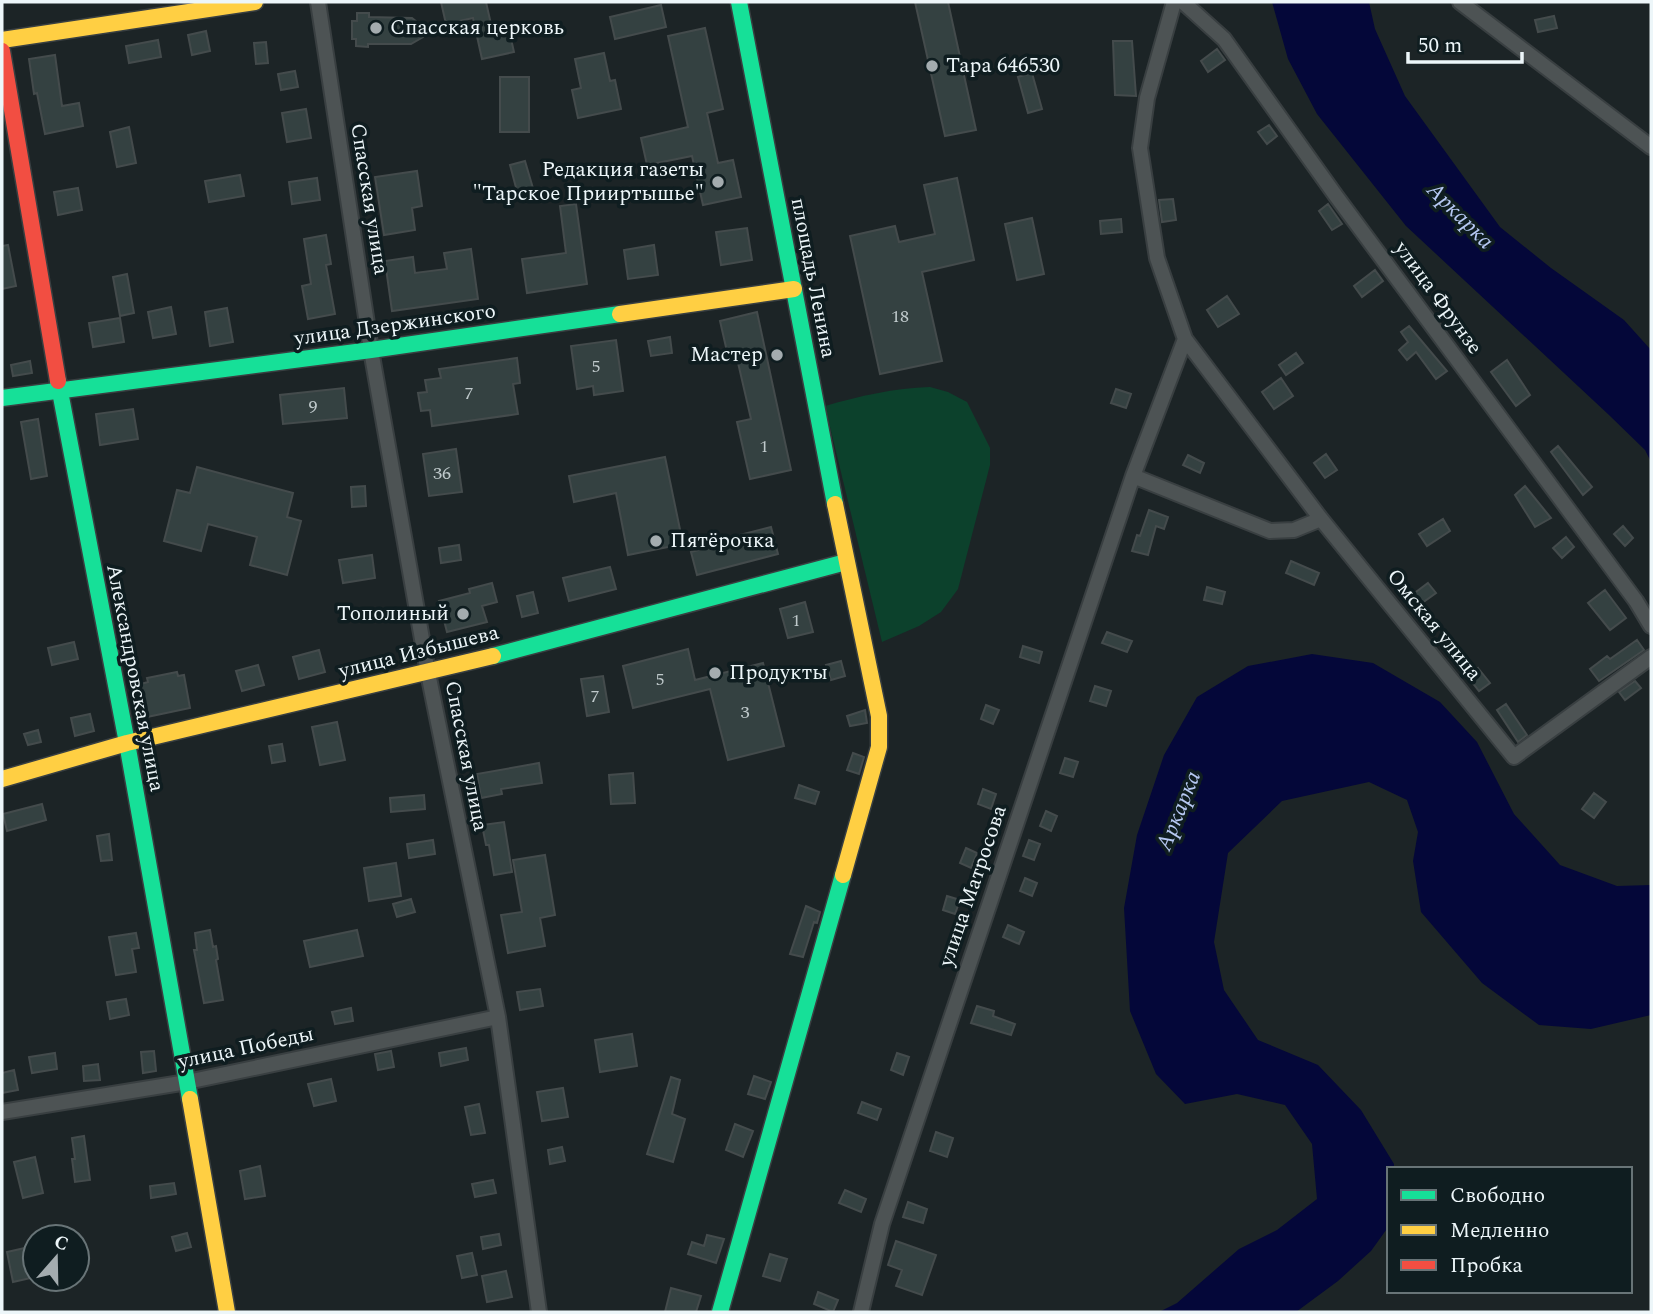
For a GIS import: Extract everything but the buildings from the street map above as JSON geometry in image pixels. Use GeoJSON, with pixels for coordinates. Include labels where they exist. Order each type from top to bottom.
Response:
{"type":"FeatureCollection","features":[{"type":"Feature","properties":{"kind":"street"},"geometry":{"type":"LineString","coordinates":[[2,40],[255,2]]}},
{"type":"Feature","properties":{"kind":"street","name":"Спасская улица"},"geometry":{"type":"LineString","coordinates":[[318,2],[371,351],[428,673],[498,1017],[539,1312]]}},
{"type":"Feature","properties":{"kind":"street","name":"площадь Ленина"},"geometry":{"type":"LineString","coordinates":[[720,1312],[879,747],[879,716],[846,562],[739,2]]}},
{"type":"Feature","properties":{"kind":"street","name":"Омская улица"},"geometry":{"type":"LineString","coordinates":[[1174,2],[1147,98],[1140,148],[1157,258],[1185,339],[1321,519],[1514,757],[1651,657]]}},
{"type":"Feature","properties":{"kind":"street","name":"улица Фрунзе"},"geometry":{"type":"LineString","coordinates":[[1183,2],[1224,39],[1651,625]]}},
{"type":"Feature","properties":{"kind":"street"},"geometry":{"type":"LineString","coordinates":[[1460,2],[1651,147]]}},
{"type":"Feature","properties":{"kind":"street","name":"Александровская улица"},"geometry":{"type":"LineString","coordinates":[[2,51],[60,390],[127,743],[228,1312]]}},
{"type":"Feature","properties":{"kind":"street","name":"улица Дзержинского"},"geometry":{"type":"LineString","coordinates":[[2,398],[371,351],[794,289]]}},
{"type":"Feature","properties":{"kind":"street"},"geometry":{"type":"LineString","coordinates":[[1185,339],[1133,476],[1270,531],[1294,530],[1321,519]]}},
{"type":"Feature","properties":{"kind":"street","name":"улица Матросова"},"geometry":{"type":"LineString","coordinates":[[861,1312],[882,1224],[1133,476]]}},
{"type":"Feature","properties":{"kind":"street","name":"улица Избышева"},"geometry":{"type":"LineString","coordinates":[[2,779],[127,743],[428,673],[846,562]]}},
{"type":"Feature","properties":{"kind":"street","name":"улица Победы"},"geometry":{"type":"LineString","coordinates":[[2,1112],[187,1082],[498,1017]]}},
{"type":"Feature","properties":{"kind":"green space"},"geometry":{"type":"Polygon","coordinates":[[[930,387],[948,392],[967,402],[990,448],[990,465],[958,589],[941,612],[919,626],[882,642],[825,406],[877,393],[930,387]]]}},
{"type":"Feature","properties":{"kind":"water","name":"Аркарка"},"geometry":{"type":"Polygon","coordinates":[[[1272,2],[1369,2],[1375,29],[1405,96],[1500,227],[1551,268],[1624,320],[1651,350],[1651,462],[1645,450],[1609,415],[1406,226],[1317,114],[1288,59],[1272,2]]]}},
{"type":"Feature","properties":{"kind":"water","name":"Аркарка"},"geometry":{"type":"Polygon","coordinates":[[[1312,654],[1373,663],[1440,702],[1477,742],[1514,814],[1560,865],[1617,886],[1651,885],[1651,1015],[1591,1029],[1539,1025],[1482,983],[1421,912],[1413,861],[1418,832],[1407,800],[1369,782],[1282,801],[1228,853],[1214,942],[1224,990],[1258,1040],[1318,1065],[1361,1110],[1394,1164],[1394,1167],[1387,1167],[1387,1229],[1371,1251],[1338,1281],[1296,1312],[1159,1312],[1177,1303],[1239,1249],[1277,1230],[1317,1199],[1312,1144],[1285,1105],[1237,1094],[1185,1104],[1156,1074],[1130,1011],[1124,908],[1137,835],[1164,755],[1197,697],[1248,666],[1312,654]]]}},
{"type":"Feature","properties":{"kind":"traffic: fast"},"geometry":{"type":"LineString","coordinates":[[739,2],[835,504]]}},
{"type":"Feature","properties":{"kind":"traffic: fast"},"geometry":{"type":"LineString","coordinates":[[2,398],[371,350],[620,314]]}},
{"type":"Feature","properties":{"kind":"traffic: fast"},"geometry":{"type":"LineString","coordinates":[[58,381],[127,743],[190,1099]]}},
{"type":"Feature","properties":{"kind":"traffic: fast"},"geometry":{"type":"LineString","coordinates":[[493,656],[846,562]]}},
{"type":"Feature","properties":{"kind":"traffic: fast"},"geometry":{"type":"LineString","coordinates":[[720,1312],[843,875]]}},
{"type":"Feature","properties":{"kind":"traffic: slow"},"geometry":{"type":"LineString","coordinates":[[2,40],[255,2]]}},
{"type":"Feature","properties":{"kind":"traffic: slow"},"geometry":{"type":"LineString","coordinates":[[620,314],[794,289]]}},
{"type":"Feature","properties":{"kind":"traffic: slow"},"geometry":{"type":"LineString","coordinates":[[835,504],[879,716],[879,747],[843,875]]}},
{"type":"Feature","properties":{"kind":"traffic: slow"},"geometry":{"type":"LineString","coordinates":[[2,779],[127,743],[493,656]]}},
{"type":"Feature","properties":{"kind":"traffic: slow"},"geometry":{"type":"LineString","coordinates":[[190,1099],[227,1312]]}},
{"type":"Feature","properties":{"kind":"traffic: jam"},"geometry":{"type":"LineString","coordinates":[[2,51],[58,381]]}},
{"type":"Feature","properties":{"kind":"place","name":"Спасская церковь"},"geometry":{"type":"Point","coordinates":[376,28]}},
{"type":"Feature","properties":{"kind":"place","name":"Тара 646530"},"geometry":{"type":"Point","coordinates":[932,66]}},
{"type":"Feature","properties":{"kind":"place","name":"Редакция газеты \"Тарское Прииртышье\""},"geometry":{"type":"Point","coordinates":[718,182]}},
{"type":"Feature","properties":{"kind":"place","name":"Мастер"},"geometry":{"type":"Point","coordinates":[777,355]}},
{"type":"Feature","properties":{"kind":"place","name":"Пятёрочка"},"geometry":{"type":"Point","coordinates":[656,541]}},
{"type":"Feature","properties":{"kind":"place","name":"Тополиный"},"geometry":{"type":"Point","coordinates":[463,614]}},
{"type":"Feature","properties":{"kind":"place","name":"Продукты"},"geometry":{"type":"Point","coordinates":[715,673]}}]}
